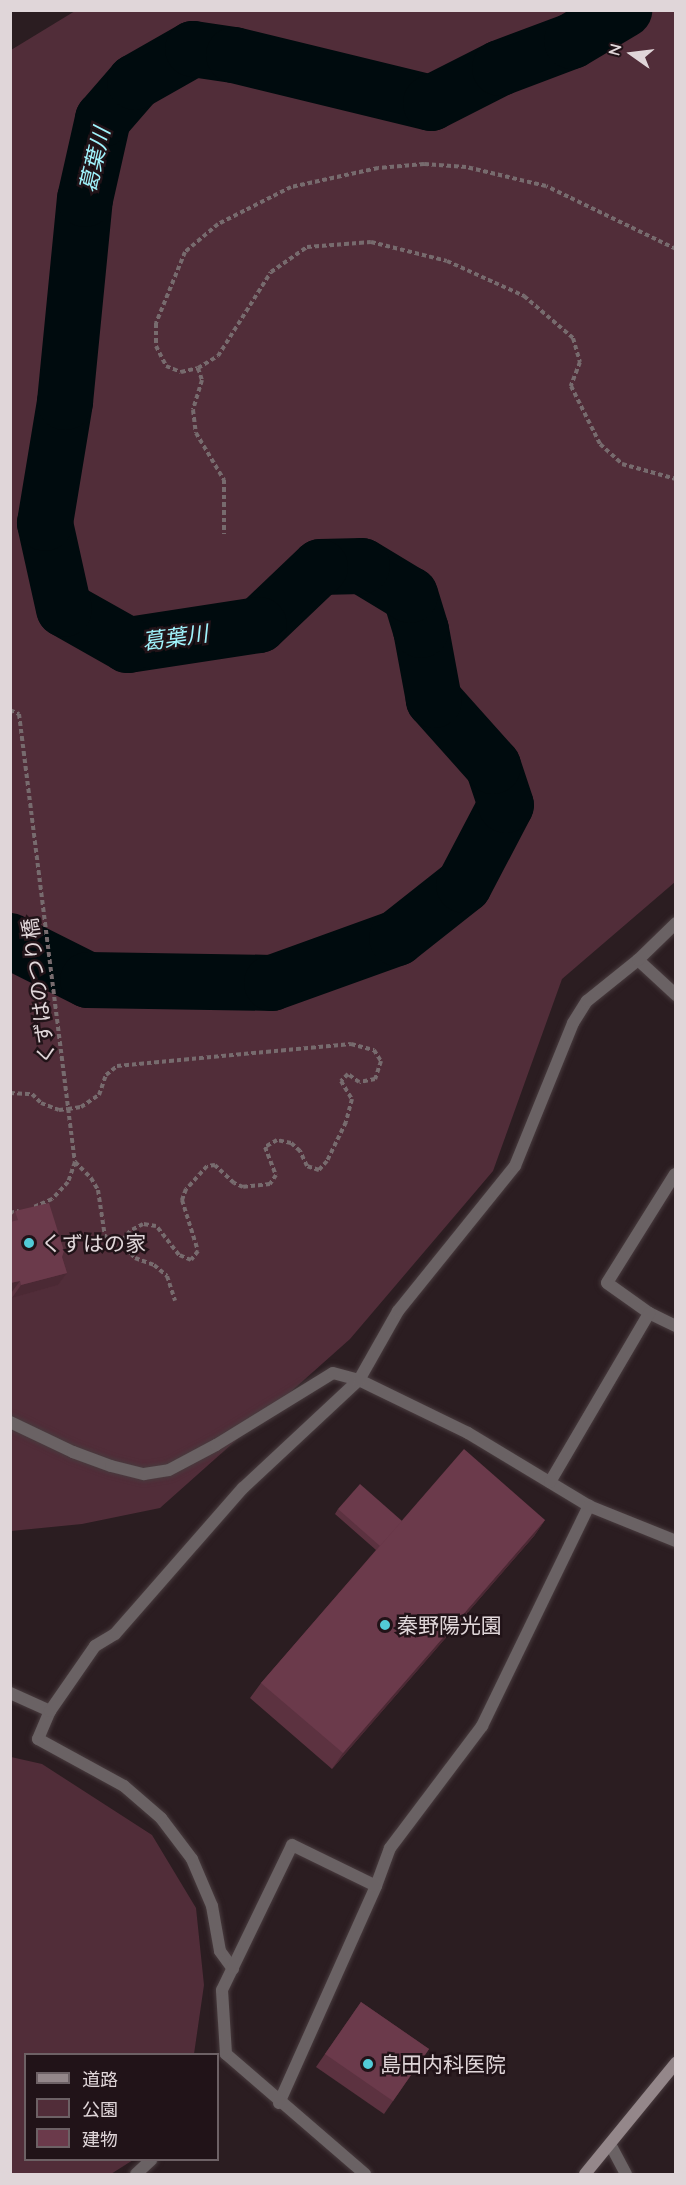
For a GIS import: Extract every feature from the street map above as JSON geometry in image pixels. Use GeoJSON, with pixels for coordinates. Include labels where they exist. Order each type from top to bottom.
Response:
{"type":"FeatureCollection","features":[{"type":"Feature","properties":{"kind":"main road"},"geometry":{"type":"LineString","coordinates":[[585,2175],[674,2069]]}},
{"type":"Feature","properties":{"kind":"street"},"geometry":{"type":"LineString","coordinates":[[232,1969],[220,1951],[212,1906],[192,1859],[161,1818],[124,1786],[38,1739],[50,1711],[95,1646],[115,1634],[243,1488],[359,1380],[398,1311],[514,1166],[578,1016],[587,1001],[638,960],[675,923]]}},
{"type":"Feature","properties":{"kind":"street"},"geometry":{"type":"LineString","coordinates":[[638,960],[675,995]]}},
{"type":"Feature","properties":{"kind":"street"},"geometry":{"type":"LineString","coordinates":[[675,1174],[607,1283],[649,1313],[675,1326]]}},
{"type":"Feature","properties":{"kind":"street"},"geometry":{"type":"LineString","coordinates":[[550,1482],[649,1313]]}},
{"type":"Feature","properties":{"kind":"street"},"geometry":{"type":"LineString","coordinates":[[10,1422],[74,1452],[111,1466],[144,1474],[170,1470],[333,1373],[359,1380],[468,1433],[589,1506],[675,1541]]}},
{"type":"Feature","properties":{"kind":"street"},"geometry":{"type":"LineString","coordinates":[[279,2103],[376,1886],[390,1848],[482,1726],[589,1506]]}},
{"type":"Feature","properties":{"kind":"street"},"geometry":{"type":"LineString","coordinates":[[10,1693],[50,1711]]}},
{"type":"Feature","properties":{"kind":"street"},"geometry":{"type":"LineString","coordinates":[[365,2175],[222,2056],[222,1990],[292,1845],[376,1886]]}},
{"type":"Feature","properties":{"kind":"street"},"geometry":{"type":"LineString","coordinates":[[610,2144],[626,2175]]}},
{"type":"Feature","properties":{"kind":"street"},"geometry":{"type":"LineString","coordinates":[[136,2175],[150,2161]]}},
{"type":"Feature","properties":{"kind":"path"},"geometry":{"type":"LineString","coordinates":[[675,249],[546,186],[466,167],[424,164],[378,168],[291,187],[218,224],[185,252],[156,323],[156,346],[166,366],[181,372],[198,369],[218,356],[271,272],[307,247],[371,242],[447,261],[524,296],[573,338],[580,363],[571,386],[600,444],[622,464],[675,479]]}},
{"type":"Feature","properties":{"kind":"path"},"geometry":{"type":"LineString","coordinates":[[198,369],[202,380],[193,410],[196,433],[224,480],[224,534]]}},
{"type":"Feature","properties":{"kind":"path","name":"くずはのつり橋"},"geometry":{"type":"LineString","coordinates":[[10,710],[19,714],[75,1162]]}},
{"type":"Feature","properties":{"kind":"path"},"geometry":{"type":"LineString","coordinates":[[10,1093],[32,1094],[41,1103],[59,1110],[68,1109],[81,1107],[99,1095],[106,1075],[117,1066],[351,1044],[374,1050],[381,1061],[375,1079],[358,1082],[348,1074],[341,1081],[352,1099],[346,1122],[319,1170],[307,1166],[300,1151],[291,1143],[277,1140],[266,1147],[276,1175],[270,1184],[243,1187],[234,1183],[215,1165],[207,1166],[186,1189],[182,1200],[198,1251],[191,1260],[179,1255],[156,1226],[143,1224],[130,1231],[120,1242]]}},
{"type":"Feature","properties":{"kind":"path"},"geometry":{"type":"LineString","coordinates":[[10,1212],[51,1199],[68,1182],[75,1162],[91,1178],[98,1190],[105,1237],[120,1242],[135,1258],[154,1265],[167,1276],[175,1301]]}},
{"type":"Feature","properties":{"kind":"green space"},"geometry":{"type":"Polygon","coordinates":[[[75,11],[675,11],[675,882],[562,979],[493,1171],[350,1339],[160,1508],[82,1524],[11,1531],[11,50],[75,11]]]}},
{"type":"Feature","properties":{"kind":"green space"},"geometry":{"type":"Polygon","coordinates":[[[11,1757],[42,1764],[152,1835],[196,1908],[204,1985],[194,2053],[24,2053],[24,2161],[131,2161],[111,2174],[11,2174],[11,1757]]]}},
{"type":"Feature","properties":{"kind":"building","name":"くずはの家"},"geometry":{"type":"Polygon","coordinates":[[[49,1203],[64,1251],[62,1257],[67,1273],[21,1285],[20,1281],[10,1283],[10,1222],[18,1220],[15,1211],[49,1203]]]}},
{"type":"Feature","properties":{"kind":"building","name":"秦野陽光園"},"geometry":{"type":"Polygon","coordinates":[[[464,1449],[545,1520],[343,1753],[261,1683],[464,1449]]]}},
{"type":"Feature","properties":{"kind":"building"},"geometry":{"type":"Polygon","coordinates":[[[360,1484],[402,1521],[380,1546],[338,1509],[360,1484]]]}},
{"type":"Feature","properties":{"kind":"building","name":"島田内科医院"},"geometry":{"type":"Polygon","coordinates":[[[361,2002],[429,2049],[393,2101],[325,2054],[361,2002]]]}},
{"type":"Feature","properties":{"kind":"waterway","name":"葛葉川"},"geometry":{"type":"LineString","coordinates":[[10,941],[88,980],[272,983],[397,938],[464,885],[506,805],[493,766],[434,700],[421,630],[410,595],[362,566],[320,567],[259,625],[128,645],[64,609],[45,523],[65,402],[85,199],[103,119],[135,82],[193,49],[234,55],[431,103],[500,68],[572,41],[624,10]]}},
{"type":"Feature","properties":{"kind":"place","name":"くずはの家"},"geometry":{"type":"Point","coordinates":[29,1243]}},
{"type":"Feature","properties":{"kind":"place","name":"秦野陽光園"},"geometry":{"type":"Point","coordinates":[385,1625]}},
{"type":"Feature","properties":{"kind":"place","name":"島田内科医院"},"geometry":{"type":"Point","coordinates":[368,2064]}}]}
